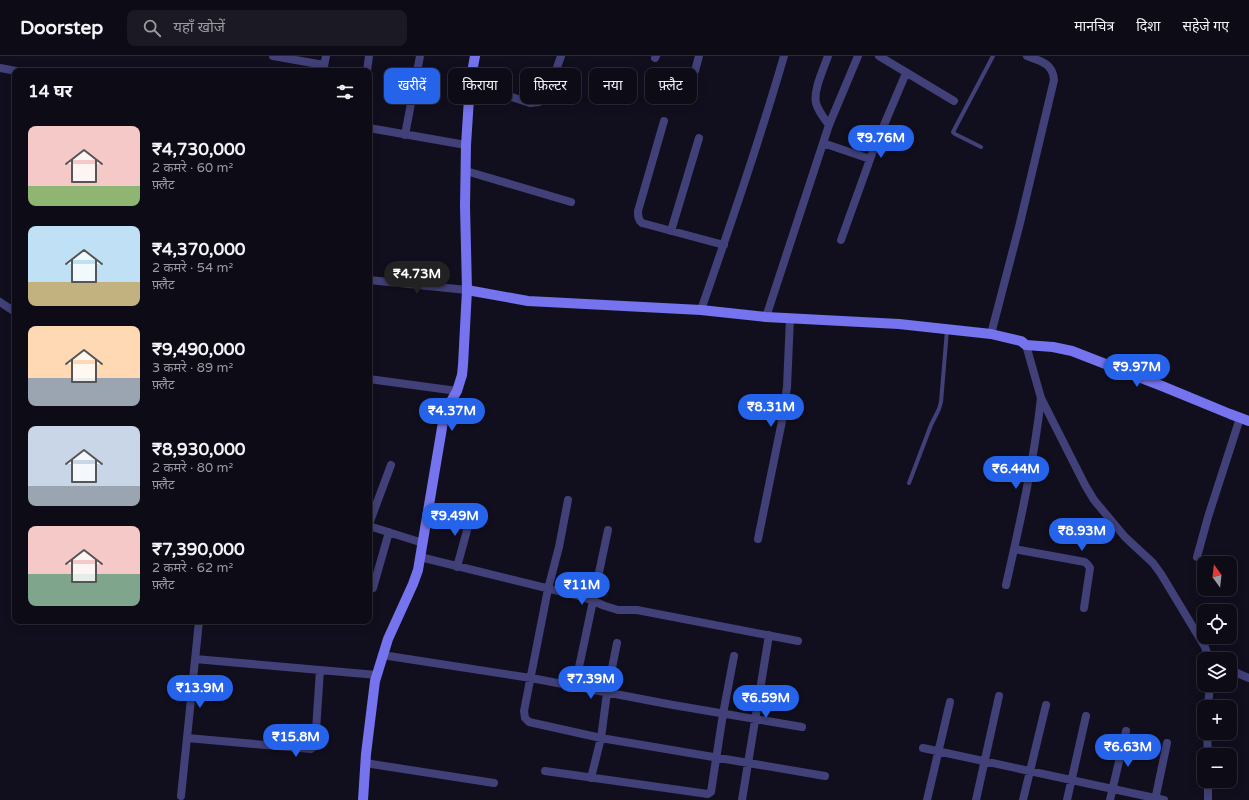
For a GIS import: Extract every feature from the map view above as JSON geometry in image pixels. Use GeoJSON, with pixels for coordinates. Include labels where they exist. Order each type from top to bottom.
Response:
{"type":"FeatureCollection","features":[{"type":"Feature","properties":{"kind":"street"},"geometry":{"type":"LineString","coordinates":[[274,56],[324,68],[326,56]]}},
{"type":"Feature","properties":{"kind":"street"},"geometry":{"type":"LineString","coordinates":[[367,68],[369,56]]}},
{"type":"Feature","properties":{"kind":"street"},"geometry":{"type":"LineString","coordinates":[[406,135],[420,56]]}},
{"type":"Feature","properties":{"kind":"street"},"geometry":{"type":"LineString","coordinates":[[473,68],[475,56]]}},
{"type":"Feature","properties":{"kind":"street"},"geometry":{"type":"LineString","coordinates":[[512,97],[530,103],[539,102],[547,96],[561,56]]}},
{"type":"Feature","properties":{"kind":"street"},"geometry":{"type":"LineString","coordinates":[[696,68],[699,56]]}},
{"type":"Feature","properties":{"kind":"street"},"geometry":{"type":"LineString","coordinates":[[701,310],[724,245],[784,56]]}},
{"type":"Feature","properties":{"kind":"street"},"geometry":{"type":"LineString","coordinates":[[828,56],[816,93],[816,102],[819,110],[829,125]]}},
{"type":"Feature","properties":{"kind":"street"},"geometry":{"type":"LineString","coordinates":[[766,317],[829,125],[858,56]]}},
{"type":"Feature","properties":{"kind":"street"},"geometry":{"type":"LineString","coordinates":[[879,56],[954,101]]}},
{"type":"Feature","properties":{"kind":"street"},"geometry":{"type":"LineString","coordinates":[[991,334],[1020,223],[1054,80],[1054,74],[1051,68],[1045,63],[1026,56]]}},
{"type":"Feature","properties":{"kind":"street"},"geometry":{"type":"LineString","coordinates":[[0,68],[12,70]]}},
{"type":"Feature","properties":{"kind":"street"},"geometry":{"type":"LineString","coordinates":[[841,240],[870,159],[906,73]]}},
{"type":"Feature","properties":{"kind":"street"},"geometry":{"type":"LineString","coordinates":[[364,800],[365,764],[376,674],[388,639],[418,570],[444,416],[457,391],[462,375],[467,290],[465,206],[466,144],[469,104]]}},
{"type":"Feature","properties":{"kind":"street"},"geometry":{"type":"LineString","coordinates":[[664,121],[638,211],[639,221],[724,245]]}},
{"type":"Feature","properties":{"kind":"street"},"geometry":{"type":"LineString","coordinates":[[372,129],[466,144]]}},
{"type":"Feature","properties":{"kind":"street"},"geometry":{"type":"LineString","coordinates":[[671,231],[699,138]]}},
{"type":"Feature","properties":{"kind":"street"},"geometry":{"type":"LineString","coordinates":[[823,143],[870,159]]}},
{"type":"Feature","properties":{"kind":"street"},"geometry":{"type":"LineString","coordinates":[[466,171],[571,202]]}},
{"type":"Feature","properties":{"kind":"street"},"geometry":{"type":"LineString","coordinates":[[372,280],[467,290],[528,301],[701,310],[766,317],[899,324],[991,334],[1021,341],[1026,345],[1053,347],[1072,351],[1244,419],[1208,517],[1197,556]]}},
{"type":"Feature","properties":{"kind":"street"},"geometry":{"type":"LineString","coordinates":[[0,302],[12,310]]}},
{"type":"Feature","properties":{"kind":"street"},"geometry":{"type":"LineString","coordinates":[[758,539],[782,421],[787,387],[790,318]]}},
{"type":"Feature","properties":{"kind":"street"},"geometry":{"type":"LineString","coordinates":[[1026,345],[1042,398],[1085,485],[1094,500],[1125,537],[1153,563],[1161,574],[1206,652]]}},
{"type":"Feature","properties":{"kind":"street"},"geometry":{"type":"LineString","coordinates":[[372,379],[457,391]]}},
{"type":"Feature","properties":{"kind":"street"},"geometry":{"type":"LineString","coordinates":[[1006,585],[1034,451],[1042,398]]}},
{"type":"Feature","properties":{"kind":"street"},"geometry":{"type":"LineString","coordinates":[[372,517],[391,465]]}},
{"type":"Feature","properties":{"kind":"street"},"geometry":{"type":"LineString","coordinates":[[568,500],[559,546],[548,589],[524,711],[525,718],[529,722],[601,738],[825,776]]}},
{"type":"Feature","properties":{"kind":"street"},"geometry":{"type":"LineString","coordinates":[[457,567],[472,512]]}},
{"type":"Feature","properties":{"kind":"street"},"geometry":{"type":"LineString","coordinates":[[372,526],[423,543]]}},
{"type":"Feature","properties":{"kind":"street"},"geometry":{"type":"LineString","coordinates":[[576,686],[608,530]]}},
{"type":"Feature","properties":{"kind":"street"},"geometry":{"type":"LineString","coordinates":[[374,588],[389,532]]}},
{"type":"Feature","properties":{"kind":"street"},"geometry":{"type":"LineString","coordinates":[[1014,549],[1085,562],[1090,568],[1084,608]]}},
{"type":"Feature","properties":{"kind":"street"},"geometry":{"type":"LineString","coordinates":[[420,558],[583,597],[618,610],[637,610],[798,641]]}},
{"type":"Feature","properties":{"kind":"street"},"geometry":{"type":"LineString","coordinates":[[181,796],[199,624]]}},
{"type":"Feature","properties":{"kind":"street"},"geometry":{"type":"LineString","coordinates":[[742,800],[769,635]]}},
{"type":"Feature","properties":{"kind":"street"},"geometry":{"type":"LineString","coordinates":[[591,778],[601,738],[607,693],[617,644]]}},
{"type":"Feature","properties":{"kind":"street"},"geometry":{"type":"LineString","coordinates":[[382,655],[531,678],[723,714],[802,727]]}},
{"type":"Feature","properties":{"kind":"street"},"geometry":{"type":"LineString","coordinates":[[545,771],[708,794],[711,792],[734,656]]}},
{"type":"Feature","properties":{"kind":"street"},"geometry":{"type":"LineString","coordinates":[[195,659],[376,674]]}},
{"type":"Feature","properties":{"kind":"street"},"geometry":{"type":"LineString","coordinates":[[187,738],[311,749],[315,745],[320,670]]}},
{"type":"Feature","properties":{"kind":"street"},"geometry":{"type":"LineString","coordinates":[[1237,673],[1249,678]]}},
{"type":"Feature","properties":{"kind":"street"},"geometry":{"type":"LineString","coordinates":[[976,800],[999,696]]}},
{"type":"Feature","properties":{"kind":"street"},"geometry":{"type":"LineString","coordinates":[[927,800],[950,702]]}},
{"type":"Feature","properties":{"kind":"street"},"geometry":{"type":"LineString","coordinates":[[1023,800],[1046,705]]}},
{"type":"Feature","properties":{"kind":"street"},"geometry":{"type":"LineString","coordinates":[[1067,800],[1086,716]]}},
{"type":"Feature","properties":{"kind":"street"},"geometry":{"type":"LineString","coordinates":[[1110,800],[1126,731]]}},
{"type":"Feature","properties":{"kind":"street"},"geometry":{"type":"LineString","coordinates":[[923,748],[1158,799],[1167,743]]}},
{"type":"Feature","properties":{"kind":"street"},"geometry":{"type":"LineString","coordinates":[[365,764],[494,783]]}},
{"type":"Feature","properties":{"kind":"street"},"geometry":{"type":"LineString","coordinates":[[1208,788],[1208,800]]}},
{"type":"Feature","properties":{"kind":"lane"},"geometry":{"type":"LineString","coordinates":[[981,147],[954,134],[953,132],[993,56]]}},
{"type":"Feature","properties":{"kind":"lane"},"geometry":{"type":"LineString","coordinates":[[909,483],[930,425],[939,409],[941,402],[948,329]]}}]}
